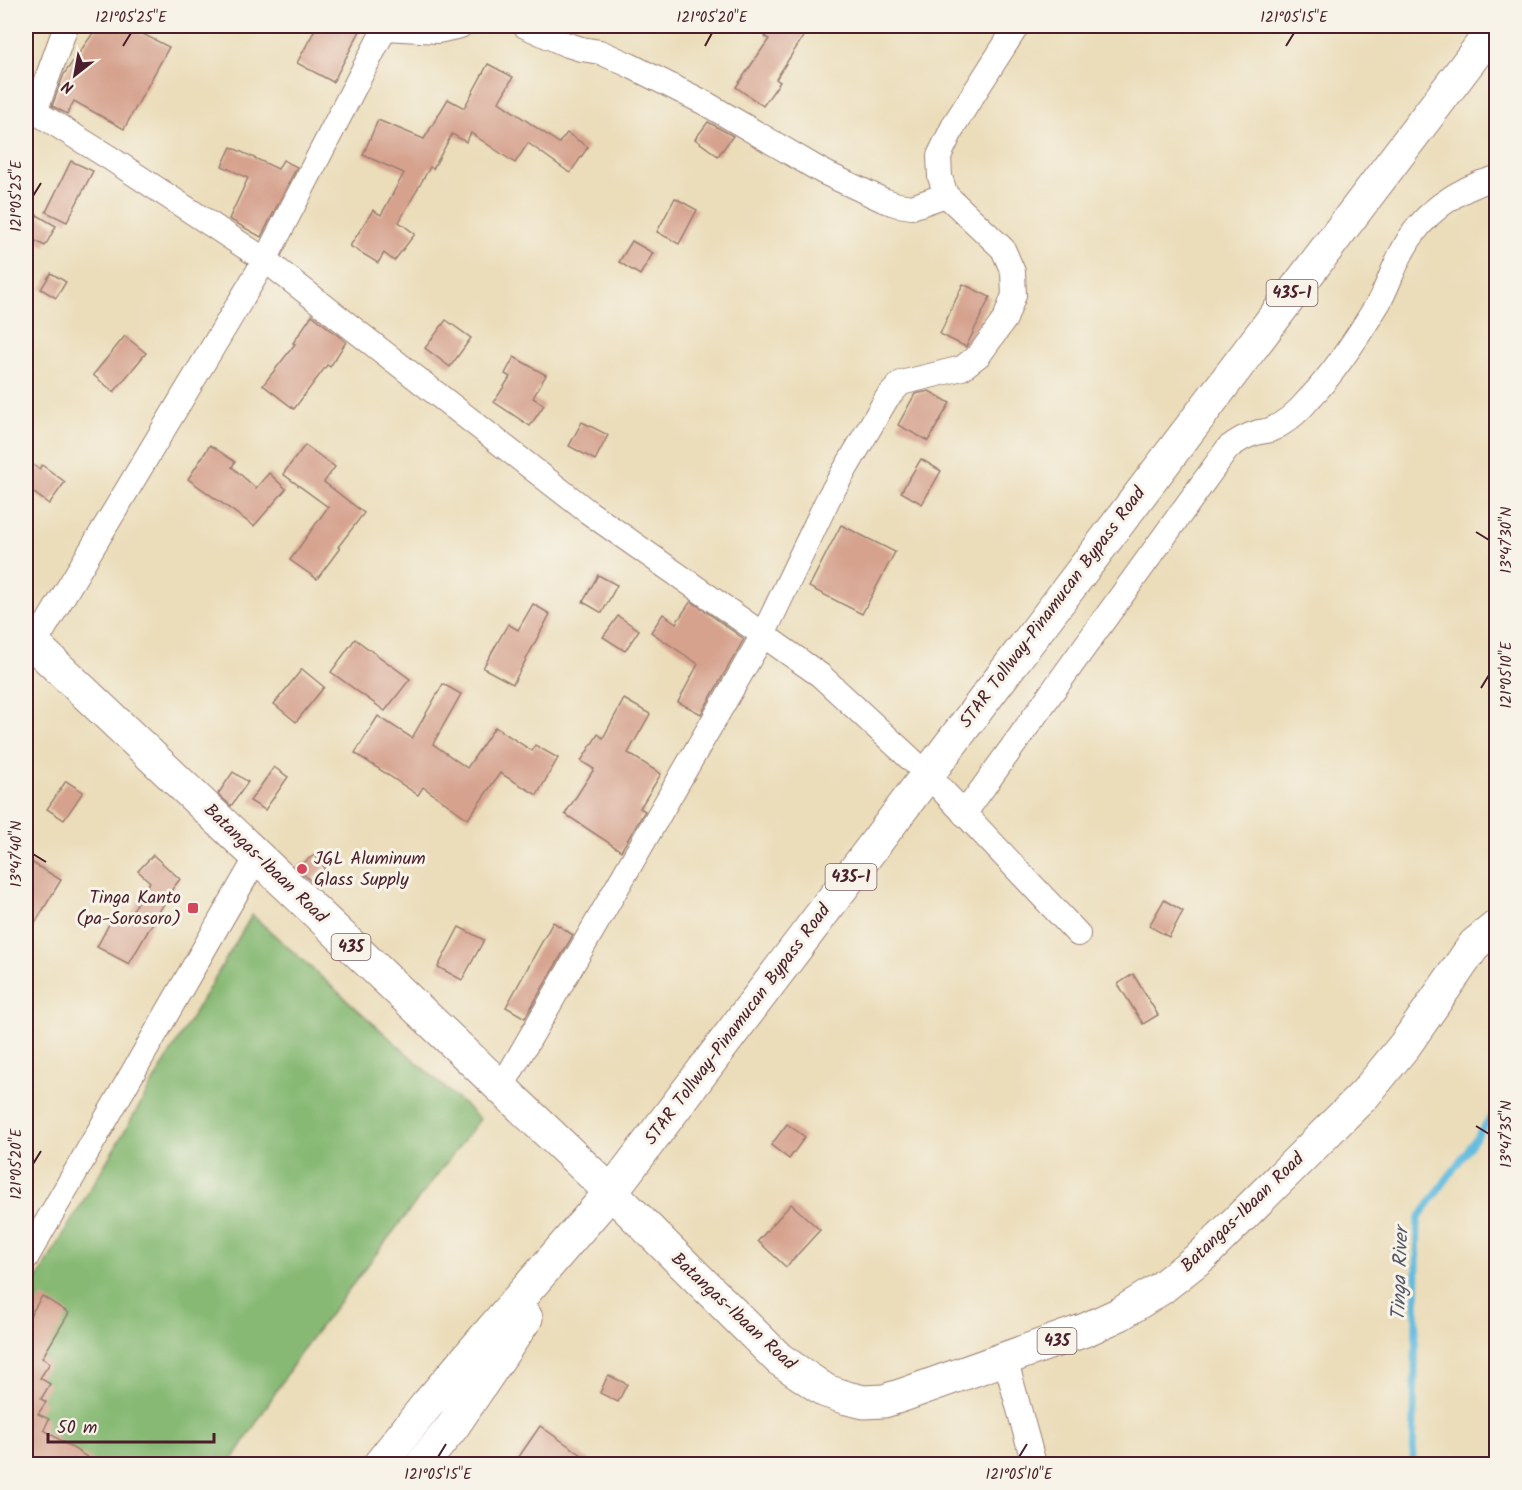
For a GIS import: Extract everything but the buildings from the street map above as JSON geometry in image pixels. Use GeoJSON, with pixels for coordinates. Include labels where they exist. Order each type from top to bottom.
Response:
{"type":"FeatureCollection","features":[{"type":"Feature","properties":{"kind":"main road","name":"STAR Tollway-Pinamucan Bypass Road"},"geometry":{"type":"LineString","coordinates":[[611,1192],[928,775],[1088,560],[1496,26]]}},
{"type":"Feature","properties":{"kind":"main road","name":"Batangas-Ibaan Road"},"geometry":{"type":"LineString","coordinates":[[30,641],[611,1192],[779,1359],[826,1391],[864,1402],[884,1401],[1085,1330],[1120,1314],[1160,1290],[1203,1256],[1365,1094],[1405,1045],[1475,944],[1497,927]]}},
{"type":"Feature","properties":{"kind":"main road"},"geometry":{"type":"LineString","coordinates":[[380,1464],[426,1406],[611,1192]]}},
{"type":"Feature","properties":{"kind":"main road"},"geometry":{"type":"LineString","coordinates":[[422,1464],[453,1426],[611,1192]]}},
{"type":"Feature","properties":{"kind":"street"},"geometry":{"type":"LineString","coordinates":[[66,26],[30,109],[111,158],[265,260],[587,511],[820,675],[928,775],[1078,933]]}},
{"type":"Feature","properties":{"kind":"street"},"geometry":{"type":"LineString","coordinates":[[30,641],[265,260],[383,27],[430,32],[460,26]]}},
{"type":"Feature","properties":{"kind":"street"},"geometry":{"type":"LineString","coordinates":[[525,26],[565,44],[600,52],[629,65],[705,104],[823,172],[883,201],[912,207],[946,195]]}},
{"type":"Feature","properties":{"kind":"street"},"geometry":{"type":"LineString","coordinates":[[501,1088],[763,634],[830,497],[887,398],[900,383],[962,368],[979,355],[1005,319],[1014,295],[1012,272],[1003,249],[946,195],[940,177],[939,156],[944,142],[1017,26]]}},
{"type":"Feature","properties":{"kind":"street"},"geometry":{"type":"LineString","coordinates":[[964,814],[1228,448],[1240,439],[1269,430],[1288,419],[1309,400],[1330,374],[1378,303],[1402,252],[1420,224],[1438,206],[1484,181],[1497,178]]}},
{"type":"Feature","properties":{"kind":"street"},"geometry":{"type":"LineString","coordinates":[[26,1258],[257,857]]}},
{"type":"Feature","properties":{"kind":"street"},"geometry":{"type":"LineString","coordinates":[[1005,1358],[1034,1464]]}},
{"type":"Feature","properties":{"kind":"green space"},"geometry":{"type":"Polygon","coordinates":[[[252,915],[480,1119],[303,1349],[230,1464],[26,1464],[26,1298],[252,915]]]}},
{"type":"Feature","properties":{"kind":"waterway","name":"Tinga River"},"geometry":{"type":"LineString","coordinates":[[1413,1464],[1418,1219],[1496,1110]]}},
{"type":"Feature","properties":{"kind":"place","name":"JGL Aluminum Glass Supply"},"geometry":{"type":"Point","coordinates":[302,869]}},
{"type":"Feature","properties":{"kind":"place","name":"Tinga Kanto (pa-Sorosoro)"},"geometry":{"type":"Point","coordinates":[193,908]}}]}
